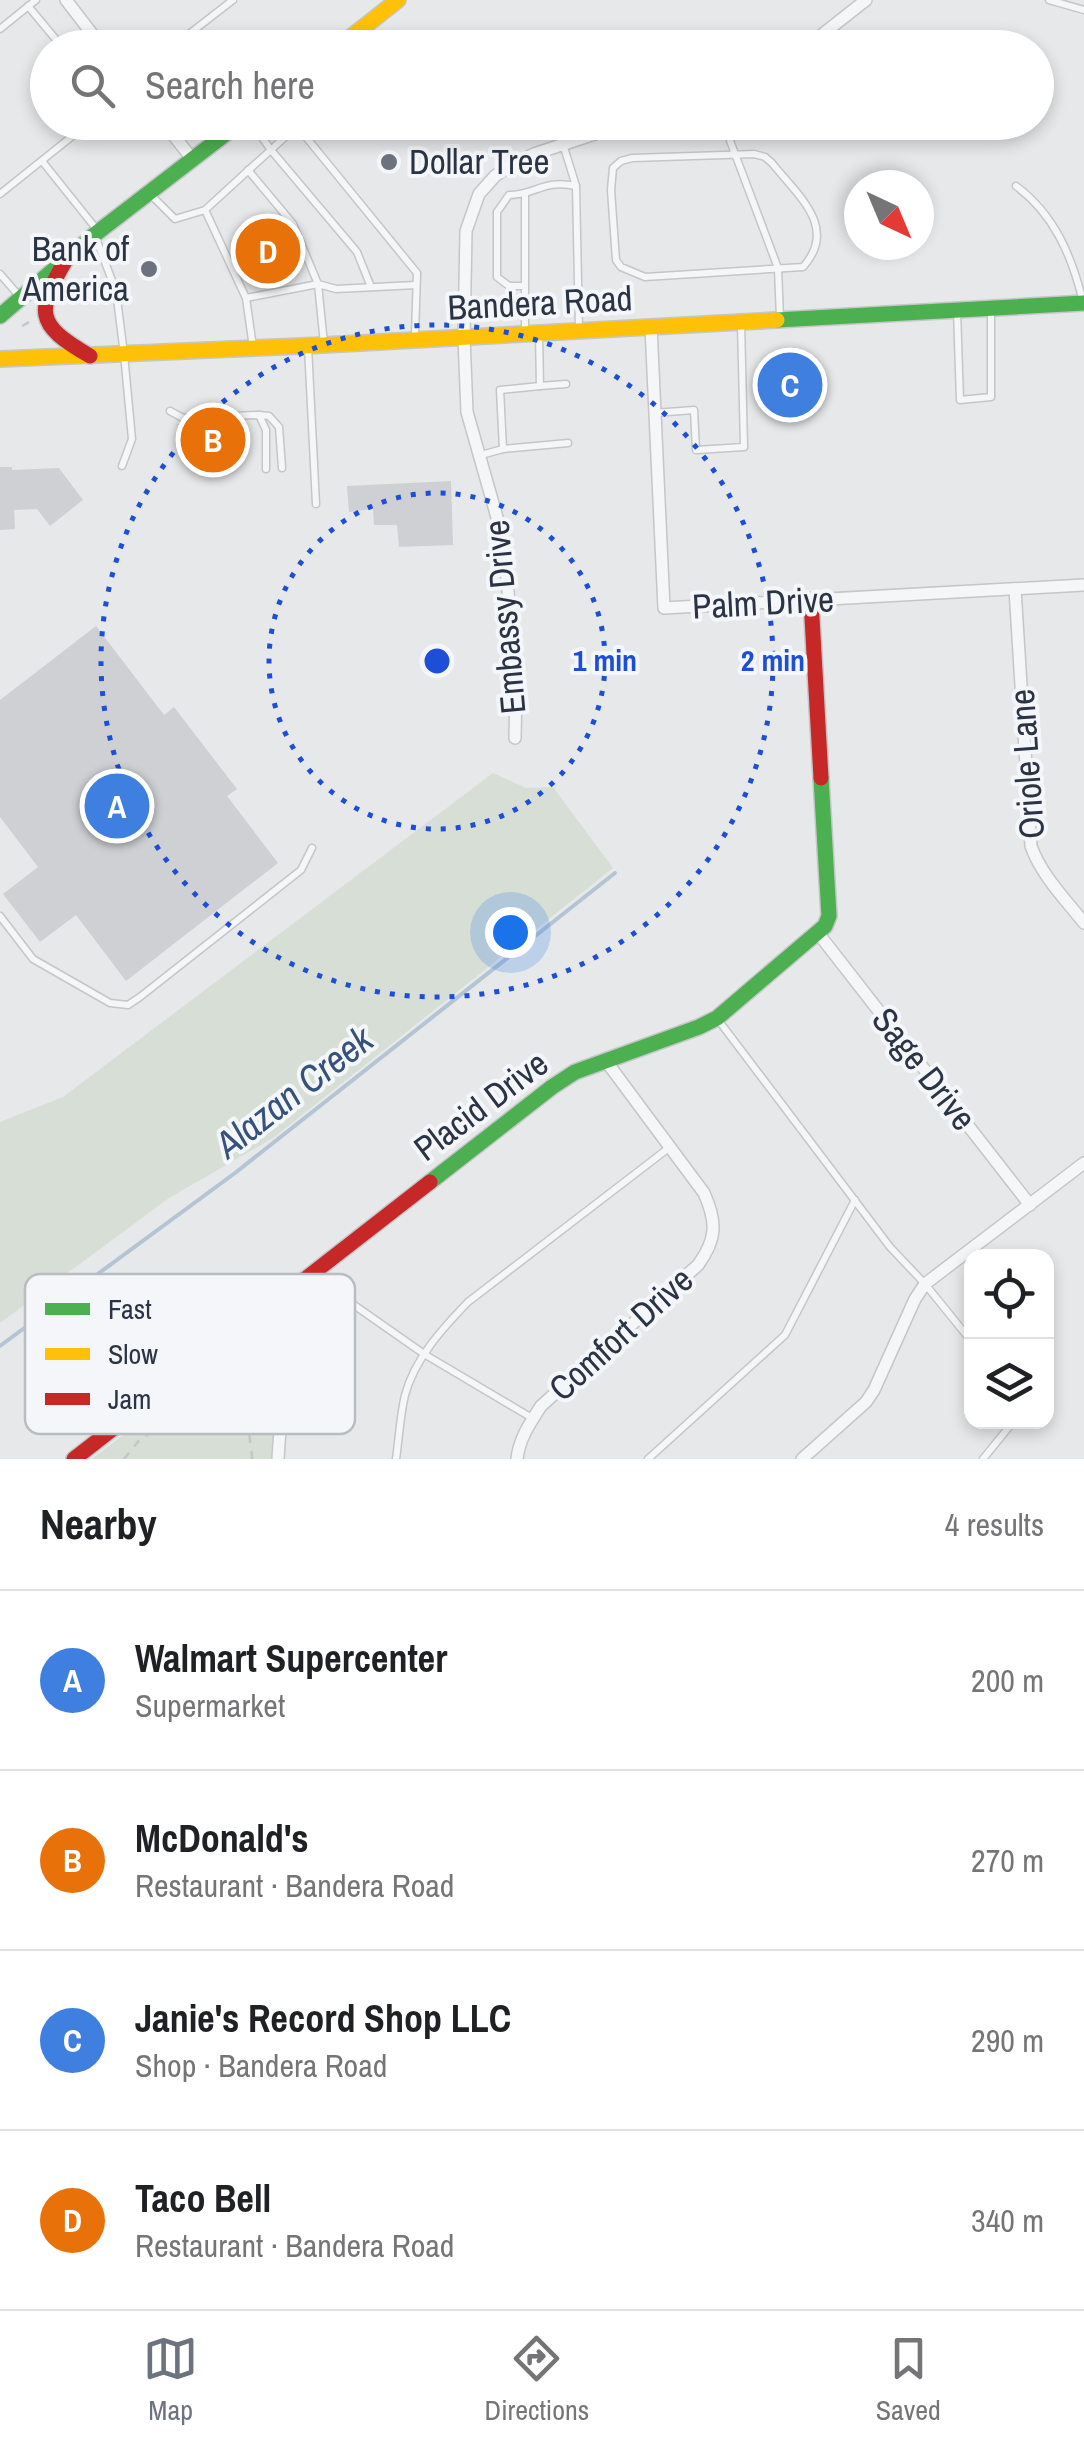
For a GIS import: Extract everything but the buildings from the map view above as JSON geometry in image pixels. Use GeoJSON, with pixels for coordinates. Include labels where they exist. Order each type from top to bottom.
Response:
{"type":"FeatureCollection","features":[{"type":"Feature","properties":{"kind":"street"},"geometry":{"type":"LineString","coordinates":[[360,30],[398,0]]}},
{"type":"Feature","properties":{"kind":"street"},"geometry":{"type":"LineString","coordinates":[[828,30],[866,0]]}},
{"type":"Feature","properties":{"kind":"street"},"geometry":{"type":"LineString","coordinates":[[69,1],[91,30]]}},
{"type":"Feature","properties":{"kind":"street"},"geometry":{"type":"LineString","coordinates":[[177,140],[193,160]]}},
{"type":"Feature","properties":{"kind":"street"},"geometry":{"type":"LineString","coordinates":[[0,316],[96,233],[218,140]]}},
{"type":"Feature","properties":{"kind":"street","name":"Embassy Drive"},"geometry":{"type":"LineString","coordinates":[[515,738],[516,690],[504,542],[467,412],[466,231],[479,194],[494,176],[534,154],[575,140]]}},
{"type":"Feature","properties":{"kind":"street"},"geometry":{"type":"LineString","coordinates":[[67,258],[45,298],[43,312],[57,335],[91,356]]}},
{"type":"Feature","properties":{"kind":"street","name":"Bandera Road"},"geometry":{"type":"LineString","coordinates":[[0,360],[1084,303]]}},
{"type":"Feature","properties":{"kind":"street","name":"Palm Drive"},"geometry":{"type":"LineString","coordinates":[[651,327],[664,608],[1084,585]]}},
{"type":"Feature","properties":{"kind":"street","name":"Oriole Lane"},"geometry":{"type":"LineString","coordinates":[[1015,588],[1031,846],[1034,857],[1084,924]]}},
{"type":"Feature","properties":{"kind":"street"},"geometry":{"type":"LineString","coordinates":[[811,600],[829,916],[818,933]]}},
{"type":"Feature","properties":{"kind":"street","name":"Placid Drive"},"geometry":{"type":"LineString","coordinates":[[328,1274],[552,1087],[575,1072],[717,1018],[818,933]]}},
{"type":"Feature","properties":{"kind":"street","name":"Sage Drive"},"geometry":{"type":"LineString","coordinates":[[818,933],[1030,1205]]}},
{"type":"Feature","properties":{"kind":"street","name":"Comfort Drive"},"geometry":{"type":"LineString","coordinates":[[517,1459],[522,1439],[541,1406],[698,1266],[711,1248],[714,1214],[704,1193],[606,1061]]}},
{"type":"Feature","properties":{"kind":"street"},"geometry":{"type":"LineString","coordinates":[[802,1459],[866,1402],[914,1299],[926,1284],[1084,1163]]}},
{"type":"Feature","properties":{"kind":"street","name":"Placid Drive"},"geometry":{"type":"LineString","coordinates":[[74,1459],[106,1434]]}},
{"type":"Feature","properties":{"kind":"street"},"geometry":{"type":"LineString","coordinates":[[278,1459],[280,1434]]}},
{"type":"Feature","properties":{"kind":"lane"},"geometry":{"type":"LineString","coordinates":[[0,29],[36,0]]}},
{"type":"Feature","properties":{"kind":"lane"},"geometry":{"type":"LineString","coordinates":[[195,30],[233,0]]}},
{"type":"Feature","properties":{"kind":"lane"},"geometry":{"type":"LineString","coordinates":[[1049,0],[1084,10]]}},
{"type":"Feature","properties":{"kind":"lane"},"geometry":{"type":"LineString","coordinates":[[28,6],[48,30]]}},
{"type":"Feature","properties":{"kind":"lane"},"geometry":{"type":"LineString","coordinates":[[0,194],[68,140]]}},
{"type":"Feature","properties":{"kind":"lane"},"geometry":{"type":"LineString","coordinates":[[264,140],[357,252],[371,287]]}},
{"type":"Feature","properties":{"kind":"lane"},"geometry":{"type":"LineString","coordinates":[[149,194],[175,219],[206,210],[282,140]]}},
{"type":"Feature","properties":{"kind":"lane"},"geometry":{"type":"LineString","coordinates":[[308,140],[417,273],[415,340]]}},
{"type":"Feature","properties":{"kind":"lane"},"geometry":{"type":"LineString","coordinates":[[730,140],[778,270],[780,320]]}},
{"type":"Feature","properties":{"kind":"lane"},"geometry":{"type":"LineString","coordinates":[[563,144],[576,186],[580,331]]}},
{"type":"Feature","properties":{"kind":"lane"},"geometry":{"type":"LineString","coordinates":[[670,155],[765,157],[814,216],[820,233],[812,257],[803,267],[778,270],[645,277],[621,267],[616,260],[613,168],[632,158],[670,155]]}},
{"type":"Feature","properties":{"kind":"lane"},"geometry":{"type":"LineString","coordinates":[[42,161],[96,233],[116,291],[132,439],[122,466]]}},
{"type":"Feature","properties":{"kind":"lane"},"geometry":{"type":"LineString","coordinates":[[248,170],[293,224],[318,284],[316,504]]}},
{"type":"Feature","properties":{"kind":"lane"},"geometry":{"type":"LineString","coordinates":[[524,286],[508,286],[497,277],[497,212],[509,195],[525,196],[545,184],[576,186]]}},
{"type":"Feature","properties":{"kind":"lane"},"geometry":{"type":"LineString","coordinates":[[1016,186],[1045,213],[1064,244],[1084,303]]}},
{"type":"Feature","properties":{"kind":"lane"},"geometry":{"type":"LineString","coordinates":[[525,196],[524,286],[540,386]]}},
{"type":"Feature","properties":{"kind":"lane"},"geometry":{"type":"LineString","coordinates":[[206,210],[246,298],[253,348]]}},
{"type":"Feature","properties":{"kind":"lane"},"geometry":{"type":"LineString","coordinates":[[0,274],[21,298]]}},
{"type":"Feature","properties":{"kind":"lane"},"geometry":{"type":"LineString","coordinates":[[246,298],[318,284],[336,289],[416,284]]}},
{"type":"Feature","properties":{"kind":"lane"},"geometry":{"type":"LineString","coordinates":[[957,310],[960,400],[991,397],[991,308]]}},
{"type":"Feature","properties":{"kind":"lane"},"geometry":{"type":"LineString","coordinates":[[654,413],[694,410],[696,450],[744,448],[741,322]]}},
{"type":"Feature","properties":{"kind":"lane"},"geometry":{"type":"LineString","coordinates":[[503,448],[500,390],[566,384]]}},
{"type":"Feature","properties":{"kind":"lane"},"geometry":{"type":"LineString","coordinates":[[170,411],[183,418],[259,415],[274,420],[280,427],[282,468]]}},
{"type":"Feature","properties":{"kind":"lane"},"geometry":{"type":"LineString","coordinates":[[259,415],[266,430],[266,469]]}},
{"type":"Feature","properties":{"kind":"lane"},"geometry":{"type":"LineString","coordinates":[[478,456],[503,448],[568,444]]}},
{"type":"Feature","properties":{"kind":"lane"},"geometry":{"type":"LineString","coordinates":[[0,916],[33,959],[110,1003],[128,1004],[301,870],[312,848]]}},
{"type":"Feature","properties":{"kind":"lane"},"geometry":{"type":"LineString","coordinates":[[717,1018],[890,1247],[926,1284],[970,1339]]}},
{"type":"Feature","properties":{"kind":"lane"},"geometry":{"type":"LineString","coordinates":[[396,1459],[406,1392],[424,1354],[441,1331],[468,1302],[670,1147]]}},
{"type":"Feature","properties":{"kind":"lane"},"geometry":{"type":"LineString","coordinates":[[648,1459],[785,1335],[855,1200]]}},
{"type":"Feature","properties":{"kind":"lane"},"geometry":{"type":"LineString","coordinates":[[355,1306],[424,1354],[533,1419]]}},
{"type":"Feature","properties":{"kind":"lane"},"geometry":{"type":"LineString","coordinates":[[983,1459],[1007,1429]]}},
{"type":"Feature","properties":{"kind":"path"},"geometry":{"type":"LineString","coordinates":[[23,324],[32,321]]}},
{"type":"Feature","properties":{"kind":"path"},"geometry":{"type":"LineString","coordinates":[[124,1459],[149,1434]]}},
{"type":"Feature","properties":{"kind":"path"},"geometry":{"type":"LineString","coordinates":[[249,1434],[252,1459]]}},
{"type":"Feature","properties":{"kind":"shaded area"},"geometry":{"type":"Polygon","coordinates":[[[493,773],[526,788],[553,787],[613,868],[273,1138],[169,1198],[66,1274],[25,1274],[25,1305],[0,1323],[0,1122],[63,1097],[493,773]]]}},
{"type":"Feature","properties":{"kind":"shaded area"},"geometry":{"type":"Polygon","coordinates":[[[124,1434],[274,1434],[271,1459],[92,1459],[124,1434]]]}},
{"type":"Feature","properties":{"kind":"waterway","name":"Alazan Creek"},"geometry":{"type":"LineString","coordinates":[[98,1274],[235,1173],[615,873]]}},
{"type":"Feature","properties":{"kind":"waterway","name":"Alazan Creek"},"geometry":{"type":"LineString","coordinates":[[0,1346],[25,1328]]}},
{"type":"Feature","properties":{"kind":"traffic: fast"},"geometry":{"type":"LineString","coordinates":[[0,316],[94,235],[218,140]]}},
{"type":"Feature","properties":{"kind":"traffic: fast"},"geometry":{"type":"LineString","coordinates":[[777,320],[1084,303]]}},
{"type":"Feature","properties":{"kind":"traffic: fast"},"geometry":{"type":"LineString","coordinates":[[430,1182],[575,1072],[717,1018],[825,926],[829,916],[821,778]]}},
{"type":"Feature","properties":{"kind":"traffic: slow"},"geometry":{"type":"LineString","coordinates":[[360,30],[398,0]]}},
{"type":"Feature","properties":{"kind":"traffic: slow"},"geometry":{"type":"LineString","coordinates":[[0,359],[777,320]]}},
{"type":"Feature","properties":{"kind":"traffic: jam"},"geometry":{"type":"LineString","coordinates":[[67,258],[50,291],[46,315],[58,335],[90,356]]}},
{"type":"Feature","properties":{"kind":"traffic: jam"},"geometry":{"type":"LineString","coordinates":[[811,600],[821,778]]}},
{"type":"Feature","properties":{"kind":"traffic: jam"},"geometry":{"type":"LineString","coordinates":[[312,1274],[430,1182]]}},
{"type":"Feature","properties":{"kind":"traffic: jam"},"geometry":{"type":"LineString","coordinates":[[74,1459],[106,1434]]}},
{"type":"Feature","properties":{"kind":"place","name":"Dollar Tree"},"geometry":{"type":"Point","coordinates":[389,162]}},
{"type":"Feature","properties":{"kind":"place","name":"Taco Bell"},"geometry":{"type":"Point","coordinates":[268,251]}},
{"type":"Feature","properties":{"kind":"place","name":"Bank of America"},"geometry":{"type":"Point","coordinates":[149,269]}},
{"type":"Feature","properties":{"kind":"place","name":"Janie's Record Shop LLC"},"geometry":{"type":"Point","coordinates":[790,385]}},
{"type":"Feature","properties":{"kind":"place","name":"McDonald's"},"geometry":{"type":"Point","coordinates":[213,440]}},
{"type":"Feature","properties":{"kind":"place","name":"Walmart Supercenter"},"geometry":{"type":"Point","coordinates":[117,806]}}]}
